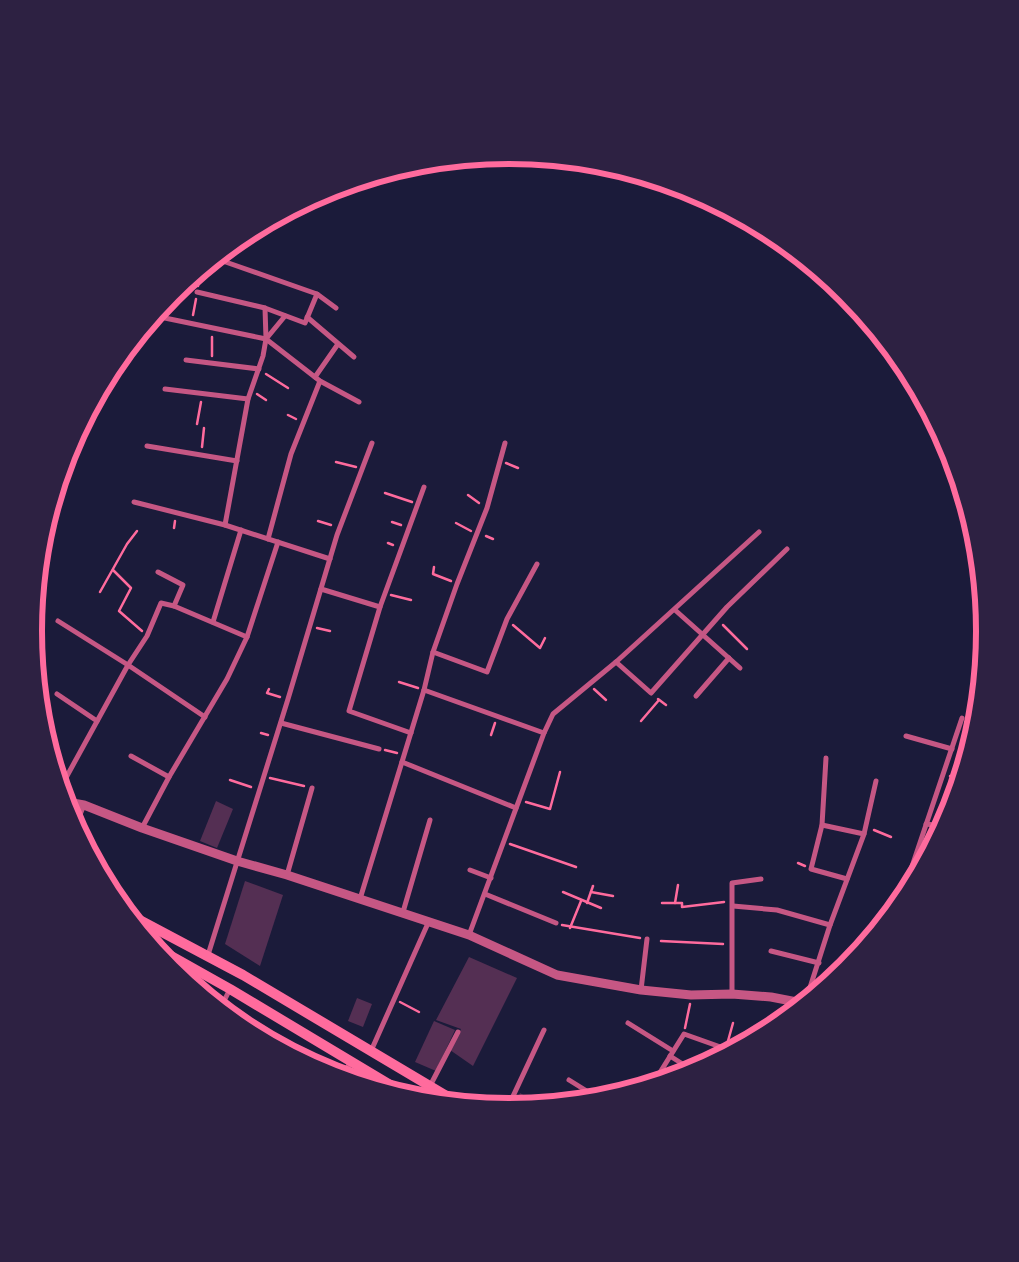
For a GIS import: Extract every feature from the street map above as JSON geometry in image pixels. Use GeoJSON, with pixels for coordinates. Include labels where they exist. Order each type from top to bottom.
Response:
{"type":"FeatureCollection","features":[{"type":"Feature","properties":{"kind":"main road"},"geometry":{"type":"LineString","coordinates":[[145,923],[208,955],[440,1093]]}},
{"type":"Feature","properties":{"kind":"main road"},"geometry":{"type":"LineString","coordinates":[[177,959],[230,988],[382,1080]]}},
{"type":"Feature","properties":{"kind":"street"},"geometry":{"type":"LineString","coordinates":[[224,262],[317,294],[336,308]]}},
{"type":"Feature","properties":{"kind":"street"},"geometry":{"type":"LineString","coordinates":[[197,292],[265,308],[305,323],[317,294]]}},
{"type":"Feature","properties":{"kind":"street"},"geometry":{"type":"LineString","coordinates":[[225,525],[248,399],[266,339],[265,308]]}},
{"type":"Feature","properties":{"kind":"street"},"geometry":{"type":"LineString","coordinates":[[266,339],[285,316]]}},
{"type":"Feature","properties":{"kind":"street"},"geometry":{"type":"LineString","coordinates":[[308,316],[354,357]]}},
{"type":"Feature","properties":{"kind":"street"},"geometry":{"type":"LineString","coordinates":[[163,318],[266,339],[320,381],[359,402]]}},
{"type":"Feature","properties":{"kind":"street"},"geometry":{"type":"LineString","coordinates":[[315,377],[338,344]]}},
{"type":"Feature","properties":{"kind":"street"},"geometry":{"type":"LineString","coordinates":[[186,360],[258,369]]}},
{"type":"Feature","properties":{"kind":"street"},"geometry":{"type":"LineString","coordinates":[[268,539],[291,454],[320,381]]}},
{"type":"Feature","properties":{"kind":"street"},"geometry":{"type":"LineString","coordinates":[[165,389],[248,399]]}},
{"type":"Feature","properties":{"kind":"street"},"geometry":{"type":"LineString","coordinates":[[208,955],[330,559],[372,443]]}},
{"type":"Feature","properties":{"kind":"street"},"geometry":{"type":"LineString","coordinates":[[360,900],[424,690],[433,652],[487,508],[505,443]]}},
{"type":"Feature","properties":{"kind":"street"},"geometry":{"type":"LineString","coordinates":[[146,446],[237,461]]}},
{"type":"Feature","properties":{"kind":"street"},"geometry":{"type":"LineString","coordinates":[[411,733],[349,711],[380,607],[424,487]]}},
{"type":"Feature","properties":{"kind":"street"},"geometry":{"type":"LineString","coordinates":[[134,502],[225,525],[330,559]]}},
{"type":"Feature","properties":{"kind":"street"},"geometry":{"type":"LineString","coordinates":[[212,622],[241,530]]}},
{"type":"Feature","properties":{"kind":"street"},"geometry":{"type":"LineString","coordinates":[[469,935],[553,714],[675,610],[759,532]]}},
{"type":"Feature","properties":{"kind":"street"},"geometry":{"type":"LineString","coordinates":[[142,828],[169,777],[227,679],[247,637],[278,542]]}},
{"type":"Feature","properties":{"kind":"street"},"geometry":{"type":"LineString","coordinates":[[616,662],[651,693],[717,618],[787,549]]}},
{"type":"Feature","properties":{"kind":"street"},"geometry":{"type":"LineString","coordinates":[[433,652],[487,672],[507,619],[537,564]]}},
{"type":"Feature","properties":{"kind":"street"},"geometry":{"type":"LineString","coordinates":[[158,572],[183,585],[174,606]]}},
{"type":"Feature","properties":{"kind":"street"},"geometry":{"type":"LineString","coordinates":[[321,589],[380,607]]}},
{"type":"Feature","properties":{"kind":"street"},"geometry":{"type":"LineString","coordinates":[[66,778],[128,666],[148,636],[161,603],[174,606],[247,637]]}},
{"type":"Feature","properties":{"kind":"street"},"geometry":{"type":"LineString","coordinates":[[675,610],[740,668]]}},
{"type":"Feature","properties":{"kind":"street"},"geometry":{"type":"LineString","coordinates":[[58,622],[205,717]]}},
{"type":"Feature","properties":{"kind":"street"},"geometry":{"type":"LineString","coordinates":[[696,696],[729,658]]}},
{"type":"Feature","properties":{"kind":"street"},"geometry":{"type":"LineString","coordinates":[[424,690],[544,734]]}},
{"type":"Feature","properties":{"kind":"street"},"geometry":{"type":"LineString","coordinates":[[57,694],[97,721]]}},
{"type":"Feature","properties":{"kind":"street"},"geometry":{"type":"LineString","coordinates":[[911,870],[962,718]]}},
{"type":"Feature","properties":{"kind":"street"},"geometry":{"type":"LineString","coordinates":[[281,723],[379,749]]}},
{"type":"Feature","properties":{"kind":"street"},"geometry":{"type":"LineString","coordinates":[[906,736],[952,749]]}},
{"type":"Feature","properties":{"kind":"street"},"geometry":{"type":"LineString","coordinates":[[131,756],[169,777]]}},
{"type":"Feature","properties":{"kind":"street"},"geometry":{"type":"LineString","coordinates":[[826,758],[822,825],[810,869],[847,879]]}},
{"type":"Feature","properties":{"kind":"street"},"geometry":{"type":"LineString","coordinates":[[402,762],[516,808]]}},
{"type":"Feature","properties":{"kind":"street"},"geometry":{"type":"LineString","coordinates":[[810,988],[830,925],[864,834],[876,781]]}},
{"type":"Feature","properties":{"kind":"street"},"geometry":{"type":"LineString","coordinates":[[287,875],[312,788]]}},
{"type":"Feature","properties":{"kind":"street"},"geometry":{"type":"LineString","coordinates":[[76,804],[237,861],[287,875],[469,935],[557,975],[641,990],[691,995],[732,994],[771,997],[794,1001]]}},
{"type":"Feature","properties":{"kind":"street"},"geometry":{"type":"LineString","coordinates":[[80,814],[84,805]]}},
{"type":"Feature","properties":{"kind":"street"},"geometry":{"type":"LineString","coordinates":[[403,912],[430,820]]}},
{"type":"Feature","properties":{"kind":"street"},"geometry":{"type":"LineString","coordinates":[[926,824],[934,825]]}},
{"type":"Feature","properties":{"kind":"street"},"geometry":{"type":"LineString","coordinates":[[822,825],[864,834]]}},
{"type":"Feature","properties":{"kind":"street"},"geometry":{"type":"LineString","coordinates":[[470,870],[491,878]]}},
{"type":"Feature","properties":{"kind":"street"},"geometry":{"type":"LineString","coordinates":[[732,994],[732,883],[761,879]]}},
{"type":"Feature","properties":{"kind":"street"},"geometry":{"type":"LineString","coordinates":[[485,894],[556,923]]}},
{"type":"Feature","properties":{"kind":"street"},"geometry":{"type":"LineString","coordinates":[[733,904],[777,910],[830,925]]}},
{"type":"Feature","properties":{"kind":"street"},"geometry":{"type":"LineString","coordinates":[[371,1051],[429,922]]}},
{"type":"Feature","properties":{"kind":"street"},"geometry":{"type":"LineString","coordinates":[[641,990],[647,939]]}},
{"type":"Feature","properties":{"kind":"street"},"geometry":{"type":"LineString","coordinates":[[771,951],[819,962]]}},
{"type":"Feature","properties":{"kind":"street"},"geometry":{"type":"LineString","coordinates":[[224,1000],[230,988]]}},
{"type":"Feature","properties":{"kind":"street"},"geometry":{"type":"LineString","coordinates":[[628,1023],[684,1064]]}},
{"type":"Feature","properties":{"kind":"street"},"geometry":{"type":"LineString","coordinates":[[512,1098],[544,1030]]}},
{"type":"Feature","properties":{"kind":"street"},"geometry":{"type":"LineString","coordinates":[[430,1087],[458,1032]]}},
{"type":"Feature","properties":{"kind":"street"},"geometry":{"type":"LineString","coordinates":[[660,1073],[684,1034],[721,1047]]}},
{"type":"Feature","properties":{"kind":"street"},"geometry":{"type":"LineString","coordinates":[[347,1068],[351,1061]]}},
{"type":"Feature","properties":{"kind":"street"},"geometry":{"type":"LineString","coordinates":[[569,1080],[587,1091]]}},
{"type":"Feature","properties":{"kind":"path"},"geometry":{"type":"LineString","coordinates":[[212,328],[212,364]]}},
{"type":"Feature","properties":{"kind":"path"},"geometry":{"type":"LineString","coordinates":[[258,369],[288,388]]}},
{"type":"Feature","properties":{"kind":"path"},"geometry":{"type":"LineString","coordinates":[[197,424],[203,393]]}},
{"type":"Feature","properties":{"kind":"path"},"geometry":{"type":"LineString","coordinates":[[201,455],[204,428]]}},
{"type":"Feature","properties":{"kind":"path"},"geometry":{"type":"LineString","coordinates":[[336,462],[362,468]]}},
{"type":"Feature","properties":{"kind":"path"},"geometry":{"type":"LineString","coordinates":[[385,493],[418,504]]}},
{"type":"Feature","properties":{"kind":"path"},"geometry":{"type":"LineString","coordinates":[[468,495],[487,508]]}},
{"type":"Feature","properties":{"kind":"path"},"geometry":{"type":"LineString","coordinates":[[318,520],[340,528]]}},
{"type":"Feature","properties":{"kind":"path"},"geometry":{"type":"LineString","coordinates":[[456,523],[476,534]]}},
{"type":"Feature","properties":{"kind":"path"},"geometry":{"type":"LineString","coordinates":[[100,592],[127,544],[137,531]]}},
{"type":"Feature","properties":{"kind":"path"},"geometry":{"type":"LineString","coordinates":[[434,567],[433,574],[457,584]]}},
{"type":"Feature","properties":{"kind":"path"},"geometry":{"type":"LineString","coordinates":[[113,570],[131,588],[119,611],[148,636]]}},
{"type":"Feature","properties":{"kind":"path"},"geometry":{"type":"LineString","coordinates":[[385,594],[411,600]]}},
{"type":"Feature","properties":{"kind":"path"},"geometry":{"type":"LineString","coordinates":[[717,618],[747,649]]}},
{"type":"Feature","properties":{"kind":"path"},"geometry":{"type":"LineString","coordinates":[[507,619],[540,648],[545,638]]}},
{"type":"Feature","properties":{"kind":"path"},"geometry":{"type":"LineString","coordinates":[[310,627],[330,631]]}},
{"type":"Feature","properties":{"kind":"path"},"geometry":{"type":"LineString","coordinates":[[399,682],[424,690]]}},
{"type":"Feature","properties":{"kind":"path"},"geometry":{"type":"LineString","coordinates":[[589,685],[606,700]]}},
{"type":"Feature","properties":{"kind":"path"},"geometry":{"type":"LineString","coordinates":[[269,689],[267,693],[288,699]]}},
{"type":"Feature","properties":{"kind":"path"},"geometry":{"type":"LineString","coordinates":[[641,721],[659,700]]}},
{"type":"Feature","properties":{"kind":"path"},"geometry":{"type":"LineString","coordinates":[[490,735],[497,717]]}},
{"type":"Feature","properties":{"kind":"path"},"geometry":{"type":"LineString","coordinates":[[379,749],[404,755]]}},
{"type":"Feature","properties":{"kind":"path"},"geometry":{"type":"LineString","coordinates":[[519,800],[550,809],[560,772]]}},
{"type":"Feature","properties":{"kind":"path"},"geometry":{"type":"LineString","coordinates":[[264,776],[312,788]]}},
{"type":"Feature","properties":{"kind":"path"},"geometry":{"type":"LineString","coordinates":[[230,780],[260,790]]}},
{"type":"Feature","properties":{"kind":"path"},"geometry":{"type":"LineString","coordinates":[[865,826],[891,837]]}},
{"type":"Feature","properties":{"kind":"path"},"geometry":{"type":"LineString","coordinates":[[504,842],[576,867]]}},
{"type":"Feature","properties":{"kind":"path"},"geometry":{"type":"LineString","coordinates":[[675,903],[678,885]]}},
{"type":"Feature","properties":{"kind":"path"},"geometry":{"type":"LineString","coordinates":[[587,903],[593,886]]}},
{"type":"Feature","properties":{"kind":"path"},"geometry":{"type":"LineString","coordinates":[[563,892],[601,908]]}},
{"type":"Feature","properties":{"kind":"path"},"geometry":{"type":"LineString","coordinates":[[591,892],[613,896]]}},
{"type":"Feature","properties":{"kind":"path"},"geometry":{"type":"LineString","coordinates":[[581,900],[570,928],[647,939]]}},
{"type":"Feature","properties":{"kind":"path"},"geometry":{"type":"LineString","coordinates":[[662,903],[682,903],[682,907],[733,904]]}},
{"type":"Feature","properties":{"kind":"path"},"geometry":{"type":"LineString","coordinates":[[661,941],[732,945]]}},
{"type":"Feature","properties":{"kind":"path"},"geometry":{"type":"LineString","coordinates":[[684,1034],[691,995]]}},
{"type":"Feature","properties":{"kind":"path"},"geometry":{"type":"LineString","coordinates":[[394,1000],[419,1012]]}},
{"type":"Feature","properties":{"kind":"path"},"geometry":{"type":"LineString","coordinates":[[730,1042],[734,1023]]}},
{"type":"Feature","properties":{"kind":"building"},"geometry":{"type":"Polygon","coordinates":[[[216,801],[233,809],[217,848],[200,841],[216,801]]]}},
{"type":"Feature","properties":{"kind":"building"},"geometry":{"type":"Polygon","coordinates":[[[245,881],[283,895],[260,966],[225,944],[245,881]]]}},
{"type":"Feature","properties":{"kind":"building"},"geometry":{"type":"Polygon","coordinates":[[[469,957],[517,978],[473,1066],[450,1050],[461,1029],[436,1020],[469,957]]]}},
{"type":"Feature","properties":{"kind":"building"},"geometry":{"type":"Polygon","coordinates":[[[357,998],[372,1004],[363,1027],[348,1021],[357,998]]]}},
{"type":"Feature","properties":{"kind":"building"},"geometry":{"type":"Polygon","coordinates":[[[434,1021],[455,1030],[436,1071],[415,1062],[434,1021]]]}},
{"type":"Feature","properties":{"kind":"building"},"geometry":{"type":"Polygon","coordinates":[[[520,1093],[528,1097],[518,1098],[520,1093]]]}}]}
